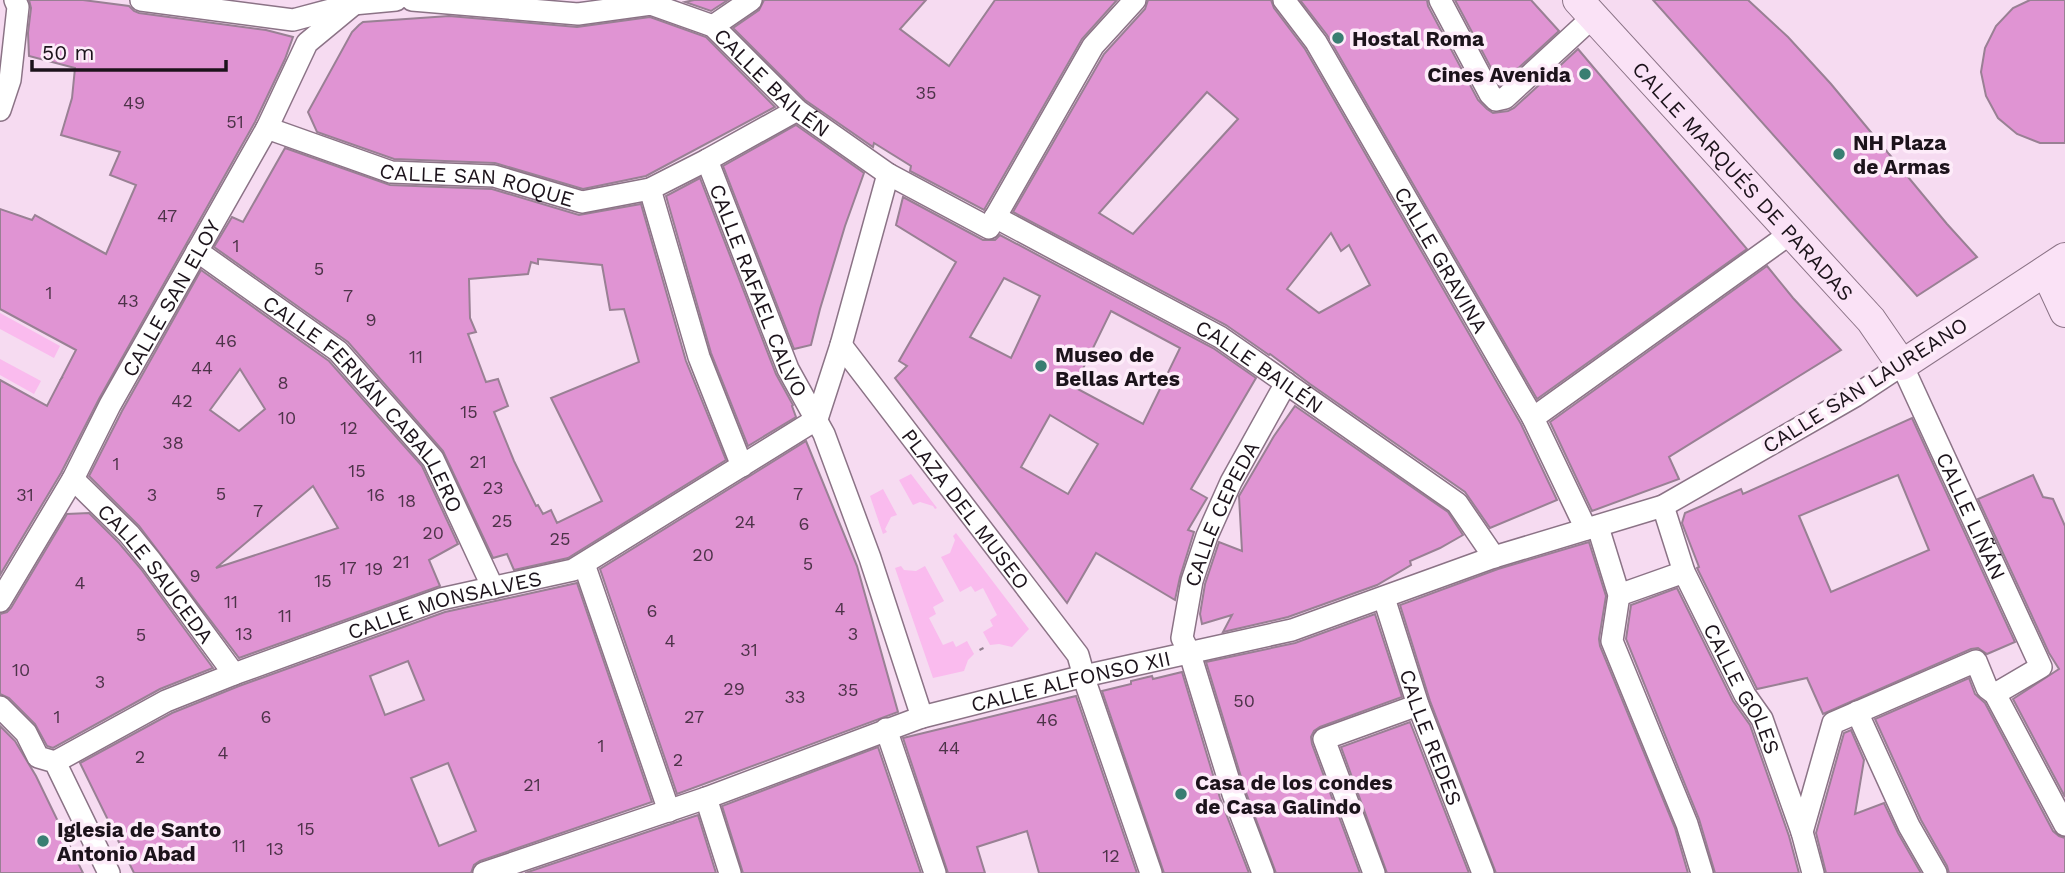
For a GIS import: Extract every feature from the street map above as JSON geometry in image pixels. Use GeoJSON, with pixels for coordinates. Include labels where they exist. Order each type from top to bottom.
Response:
{"type":"FeatureCollection","features":[{"type":"Feature","properties":{"kind":"main road","name":"CALLE MARQUÉS DE PARADAS"},"geometry":{"type":"LineString","coordinates":[[1586,9],[1871,320],[1902,365]]}},
{"type":"Feature","properties":{"kind":"main road","name":"CALLE SAN LAUREANO"},"geometry":{"type":"LineString","coordinates":[[1902,365],[2055,265]]}},
{"type":"Feature","properties":{"kind":"main road"},"geometry":{"type":"LineString","coordinates":[[2055,265],[2065,312]]}},
{"type":"Feature","properties":{"kind":"street"},"geometry":{"type":"LineString","coordinates":[[0,110],[10,80],[18,7],[15,0]]}},
{"type":"Feature","properties":{"kind":"street"},"geometry":{"type":"LineString","coordinates":[[141,0],[293,20],[356,2],[396,0]]}},
{"type":"Feature","properties":{"kind":"street","name":"CALLE BAILÉN"},"geometry":{"type":"LineString","coordinates":[[412,0],[578,14],[652,4],[713,26],[797,110],[888,174],[992,222],[1220,337],[1457,503],[1494,557]]}},
{"type":"Feature","properties":{"kind":"street"},"geometry":{"type":"LineString","coordinates":[[713,26],[751,0]]}},
{"type":"Feature","properties":{"kind":"street"},"geometry":{"type":"LineString","coordinates":[[992,222],[1093,46],[1135,0]]}},
{"type":"Feature","properties":{"kind":"street","name":"CALLE GRAVINA"},"geometry":{"type":"LineString","coordinates":[[1283,0],[1316,42],[1533,418],[1592,528],[1619,595]]}},
{"type":"Feature","properties":{"kind":"street"},"geometry":{"type":"LineString","coordinates":[[1440,0],[1490,94],[1496,100],[1505,98],[1586,9]]}},
{"type":"Feature","properties":{"kind":"street","name":"CALLE SAN ELOY"},"geometry":{"type":"LineString","coordinates":[[0,601],[73,479],[107,403],[267,128],[307,43],[356,2]]}},
{"type":"Feature","properties":{"kind":"street","name":"CALLE SAN ROQUE"},"geometry":{"type":"LineString","coordinates":[[267,128],[391,172],[494,176],[582,202],[650,189],[797,110]]}},
{"type":"Feature","properties":{"kind":"street","name":"CALLE RAFAEL CALVO"},"geometry":{"type":"LineString","coordinates":[[707,160],[788,369],[817,419]]}},
{"type":"Feature","properties":{"kind":"street"},"geometry":{"type":"LineString","coordinates":[[888,174],[841,345],[817,419],[870,558],[922,717]]}},
{"type":"Feature","properties":{"kind":"street"},"geometry":{"type":"LineString","coordinates":[[650,189],[699,357],[742,466]]}},
{"type":"Feature","properties":{"kind":"street"},"geometry":{"type":"LineString","coordinates":[[1533,418],[1791,233]]}},
{"type":"Feature","properties":{"kind":"street","name":"CALLE FERNÁN CABALLERO"},"geometry":{"type":"LineString","coordinates":[[197,251],[338,351],[433,459],[494,588]]}},
{"type":"Feature","properties":{"kind":"street","name":"PLAZA DEL MUSEO"},"geometry":{"type":"LineString","coordinates":[[841,345],[1078,655],[1151,873]]}},
{"type":"Feature","properties":{"kind":"street","name":"CALLE SAN LAUREANO"},"geometry":{"type":"LineString","coordinates":[[1663,506],[1855,396],[1902,365]]}},
{"type":"Feature","properties":{"kind":"street","name":"CALLE LIÑÁN"},"geometry":{"type":"LineString","coordinates":[[1902,365],[2041,667],[1995,694]]}},
{"type":"Feature","properties":{"kind":"street","name":"CALLE CEPEDA"},"geometry":{"type":"LineString","coordinates":[[1263,873],[1233,794],[1190,654],[1182,638],[1192,580],[1207,536],[1231,482],[1286,383]]}},
{"type":"Feature","properties":{"kind":"street","name":"CALLE MONSALVES"},"geometry":{"type":"LineString","coordinates":[[55,762],[166,701],[234,674],[441,599],[573,570],[817,419]]}},
{"type":"Feature","properties":{"kind":"street","name":"CALLE SAUCEDA"},"geometry":{"type":"LineString","coordinates":[[73,479],[129,534],[152,561],[234,674]]}},
{"type":"Feature","properties":{"kind":"street","name":"CALLE ALFONSO XII"},"geometry":{"type":"LineString","coordinates":[[484,873],[706,798],[922,717],[1084,676],[1292,630],[1494,557],[1663,506]]}},
{"type":"Feature","properties":{"kind":"street","name":"CALLE GOLES"},"geometry":{"type":"LineString","coordinates":[[1663,506],[1684,572],[1745,695],[1762,719],[1802,832],[1813,873]]}},
{"type":"Feature","properties":{"kind":"street"},"geometry":{"type":"LineString","coordinates":[[584,564],[669,811]]}},
{"type":"Feature","properties":{"kind":"street"},"geometry":{"type":"LineString","coordinates":[[1684,572],[1619,595],[1612,640],[1687,824],[1702,873]]}},
{"type":"Feature","properties":{"kind":"street","name":"CALLE REDES"},"geometry":{"type":"LineString","coordinates":[[1384,598],[1418,705],[1483,873]]}},
{"type":"Feature","properties":{"kind":"street"},"geometry":{"type":"LineString","coordinates":[[1802,832],[1833,723],[1976,662],[1987,688],[1995,694],[2065,825]]}},
{"type":"Feature","properties":{"kind":"street"},"geometry":{"type":"LineString","coordinates":[[1374,873],[1324,739],[1418,705]]}},
{"type":"Feature","properties":{"kind":"street"},"geometry":{"type":"LineString","coordinates":[[0,707],[26,733],[38,757],[55,762],[109,873]]}},
{"type":"Feature","properties":{"kind":"street"},"geometry":{"type":"LineString","coordinates":[[1857,712],[1909,826],[1936,873]]}},
{"type":"Feature","properties":{"kind":"street"},"geometry":{"type":"LineString","coordinates":[[886,729],[935,873]]}},
{"type":"Feature","properties":{"kind":"street"},"geometry":{"type":"LineString","coordinates":[[706,798],[730,873]]}},
{"type":"Feature","properties":{"kind":"shaded area"},"geometry":{"type":"Polygon","coordinates":[[[0,313],[60,346],[54,358],[0,329],[0,313]]]}},
{"type":"Feature","properties":{"kind":"shaded area"},"geometry":{"type":"Polygon","coordinates":[[[0,359],[41,381],[34,394],[0,375],[0,359]]]}},
{"type":"Feature","properties":{"kind":"shaded area"},"geometry":{"type":"Polygon","coordinates":[[[911,474],[937,508],[920,502],[913,505],[899,480],[911,474]]]}},
{"type":"Feature","properties":{"kind":"shaded area"},"geometry":{"type":"Polygon","coordinates":[[[883,489],[897,515],[891,517],[885,529],[887,532],[883,534],[870,496],[883,489]]]}},
{"type":"Feature","properties":{"kind":"shaded area"},"geometry":{"type":"Polygon","coordinates":[[[956,533],[1029,629],[1012,647],[990,645],[983,632],[993,626],[990,620],[997,615],[983,588],[975,592],[971,586],[960,592],[941,557],[950,553],[956,533]]]}},
{"type":"Feature","properties":{"kind":"shaded area"},"geometry":{"type":"Polygon","coordinates":[[[901,566],[904,570],[916,571],[925,566],[944,601],[933,607],[936,614],[929,618],[943,645],[953,641],[956,647],[967,641],[974,654],[968,660],[964,671],[933,678],[895,568],[901,566]]]}},
{"type":"Feature","properties":{"kind":"building"},"geometry":{"type":"Polygon","coordinates":[[[29,0],[83,0],[129,6],[139,13],[266,30],[293,37],[255,122],[99,399],[61,473],[0,575],[0,380],[47,406],[76,350],[0,309],[0,209],[32,220],[35,215],[106,254],[136,185],[110,175],[120,152],[61,135],[72,98],[75,68],[29,56],[29,0]]]}},
{"type":"Feature","properties":{"kind":"building"},"geometry":{"type":"Polygon","coordinates":[[[728,0],[711,11],[685,2],[728,0]]]}},
{"type":"Feature","properties":{"kind":"building"},"geometry":{"type":"Polygon","coordinates":[[[764,0],[926,0],[900,29],[949,66],[995,0],[1117,0],[1082,39],[984,210],[910,171],[911,166],[874,143],[873,147],[805,100],[733,28],[759,10],[764,0]]]}},
{"type":"Feature","properties":{"kind":"building"},"geometry":{"type":"Polygon","coordinates":[[[1148,0],[1271,0],[1305,49],[1521,424],[1557,500],[1490,528],[1465,492],[1270,354],[1226,325],[1013,212],[1104,54],[1145,9],[1148,0]],[[1207,92],[1099,213],[1133,234],[1238,119],[1207,92]],[[1331,233],[1287,289],[1319,313],[1370,285],[1349,245],[1341,251],[1331,233]]]}},
{"type":"Feature","properties":{"kind":"building"},"geometry":{"type":"Polygon","coordinates":[[[1300,0],[1427,0],[1478,100],[1493,113],[1514,108],[1578,49],[1747,249],[1537,399],[1327,35],[1300,0]]]}},
{"type":"Feature","properties":{"kind":"building"},"geometry":{"type":"Polygon","coordinates":[[[1455,0],[1531,0],[1559,31],[1500,85],[1455,0]]]}},
{"type":"Feature","properties":{"kind":"building","name":"NH Plaza de Armas"},"geometry":{"type":"Polygon","coordinates":[[[1653,0],[1748,0],[1788,37],[1831,84],[1977,257],[1917,296],[1653,0]]]}},
{"type":"Feature","properties":{"kind":"building"},"geometry":{"type":"Polygon","coordinates":[[[2030,0],[2065,0],[2065,143],[2040,143],[2017,134],[1998,118],[1986,96],[1981,72],[1985,48],[1996,26],[2013,8],[2030,0]]]}},
{"type":"Feature","properties":{"kind":"building"},"geometry":{"type":"Polygon","coordinates":[[[449,16],[577,27],[650,17],[706,37],[775,107],[646,176],[583,189],[495,163],[394,159],[317,132],[308,112],[352,32],[359,25],[363,22],[449,16]]]}},
{"type":"Feature","properties":{"kind":"building"},"geometry":{"type":"Polygon","coordinates":[[[796,125],[864,173],[845,226],[811,345],[794,349],[723,166],[796,125]]]}},
{"type":"Feature","properties":{"kind":"building"},"geometry":{"type":"Polygon","coordinates":[[[285,148],[390,185],[492,189],[579,215],[641,204],[686,361],[726,460],[568,558],[514,570],[507,554],[493,558],[443,451],[348,342],[214,247],[232,217],[243,222],[285,148]],[[538,259],[538,264],[531,262],[528,274],[469,279],[470,318],[476,332],[468,334],[486,382],[498,379],[508,406],[494,412],[536,506],[538,505],[543,514],[551,510],[557,523],[602,501],[551,398],[639,362],[624,309],[610,310],[602,265],[538,259]]]}},
{"type":"Feature","properties":{"kind":"building"},"geometry":{"type":"Polygon","coordinates":[[[700,178],[776,374],[793,405],[796,417],[748,446],[711,353],[666,196],[700,178]]]}},
{"type":"Feature","properties":{"kind":"building"},"geometry":{"type":"Polygon","coordinates":[[[903,197],[983,240],[995,240],[1000,235],[1213,348],[1256,378],[1191,489],[1207,498],[1188,530],[1194,532],[1175,600],[1096,553],[1067,603],[895,378],[907,366],[899,361],[956,262],[896,225],[903,197]],[[1004,278],[970,337],[1011,358],[1040,296],[1004,278]],[[1111,311],[1074,387],[1143,424],[1180,348],[1111,311]],[[1050,415],[1021,467],[1068,494],[1098,444],[1050,415]]]}},
{"type":"Feature","properties":{"kind":"building"},"geometry":{"type":"Polygon","coordinates":[[[1767,266],[1841,350],[1669,457],[1679,479],[1592,511],[1550,422],[1767,266]]]}},
{"type":"Feature","properties":{"kind":"building"},"geometry":{"type":"Polygon","coordinates":[[[201,270],[329,361],[422,466],[458,544],[429,560],[440,586],[239,658],[139,526],[89,476],[201,270]],[[240,369],[210,410],[239,431],[265,409],[240,369]],[[313,486],[216,568],[338,528],[313,486]]]}},
{"type":"Feature","properties":{"kind":"building"},"geometry":{"type":"Polygon","coordinates":[[[1295,406],[1448,512],[1463,535],[1410,561],[1411,565],[1377,585],[1288,617],[1223,632],[1232,615],[1202,624],[1200,614],[1205,584],[1219,542],[1242,551],[1239,496],[1295,406]]]}},
{"type":"Feature","properties":{"kind":"building"},"geometry":{"type":"Polygon","coordinates":[[[1912,418],[2015,642],[1987,654],[1978,648],[1971,649],[1823,714],[1807,678],[1757,689],[1697,568],[1699,567],[1682,523],[1685,513],[1741,489],[1743,494],[1912,418]],[[1898,475],[1799,516],[1831,592],[1929,550],[1898,475]]]}},
{"type":"Feature","properties":{"kind":"building"},"geometry":{"type":"Polygon","coordinates":[[[806,441],[857,566],[898,712],[677,794],[600,569],[806,441]]]}},
{"type":"Feature","properties":{"kind":"building"},"geometry":{"type":"Polygon","coordinates":[[[2033,475],[2043,497],[2053,499],[2065,526],[2065,797],[2013,699],[2059,669],[2049,653],[1978,499],[2033,475]]]}},
{"type":"Feature","properties":{"kind":"building"},"geometry":{"type":"Polygon","coordinates":[[[89,513],[141,569],[213,668],[160,689],[53,748],[47,746],[35,724],[9,698],[0,694],[0,614],[11,608],[67,514],[89,513]]]}},
{"type":"Feature","properties":{"kind":"building"},"geometry":{"type":"Polygon","coordinates":[[[1589,542],[1606,596],[1600,646],[1675,828],[1688,873],[1496,873],[1430,701],[1400,605],[1498,569],[1589,542]]]}},
{"type":"Feature","properties":{"kind":"building"},"geometry":{"type":"Polygon","coordinates":[[[577,583],[652,802],[480,861],[474,865],[471,873],[134,873],[80,763],[172,713],[445,612],[577,583]],[[408,661],[370,676],[385,715],[424,700],[408,661]],[[448,763],[411,778],[439,846],[476,831],[448,763]]]}},
{"type":"Feature","properties":{"kind":"building"},"geometry":{"type":"Polygon","coordinates":[[[1677,588],[1733,701],[1750,725],[1789,836],[1799,873],[1715,873],[1699,819],[1626,639],[1631,605],[1677,588]]]}},
{"type":"Feature","properties":{"kind":"building"},"geometry":{"type":"Polygon","coordinates":[[[1375,614],[1402,697],[1320,727],[1311,737],[1360,873],[1276,873],[1245,790],[1206,662],[1295,643],[1375,614]]]}},
{"type":"Feature","properties":{"kind":"building","name":"Casa de los condes de Casa Galindo"},"geometry":{"type":"Polygon","coordinates":[[[1182,672],[1220,798],[1249,873],[1164,873],[1102,691],[1152,676],[1153,679],[1182,672]]]}},
{"type":"Feature","properties":{"kind":"building"},"geometry":{"type":"Polygon","coordinates":[[[1969,678],[1975,694],[1985,703],[2053,831],[2065,838],[2065,873],[1949,873],[1921,820],[1875,719],[1969,678]]]}},
{"type":"Feature","properties":{"kind":"building"},"geometry":{"type":"Polygon","coordinates":[[[1076,696],[1137,873],[1039,873],[1027,831],[977,847],[985,873],[948,873],[903,738],[1076,696]]]}},
{"type":"Feature","properties":{"kind":"building"},"geometry":{"type":"Polygon","coordinates":[[[1410,722],[1469,873],[1387,873],[1341,747],[1410,722]]]}},
{"type":"Feature","properties":{"kind":"building"},"geometry":{"type":"Polygon","coordinates":[[[0,726],[15,741],[36,776],[83,873],[0,873],[0,726]]]}},
{"type":"Feature","properties":{"kind":"building"},"geometry":{"type":"Polygon","coordinates":[[[1851,730],[1864,760],[1855,814],[1884,803],[1921,873],[1826,873],[1816,833],[1844,733],[1851,730]]]}},
{"type":"Feature","properties":{"kind":"building"},"geometry":{"type":"Polygon","coordinates":[[[878,747],[921,873],[743,873],[722,806],[878,747]]]}},
{"type":"Feature","properties":{"kind":"building"},"geometry":{"type":"Polygon","coordinates":[[[698,815],[716,873],[525,873],[674,823],[698,815]]]}},
{"type":"Feature","properties":{"kind":"place","name":"Hostal Roma"},"geometry":{"type":"Point","coordinates":[1338,38]}},
{"type":"Feature","properties":{"kind":"place","name":"Cines Avenida"},"geometry":{"type":"Point","coordinates":[1585,74]}},
{"type":"Feature","properties":{"kind":"place","name":"NH Plaza de Armas"},"geometry":{"type":"Point","coordinates":[1839,154]}},
{"type":"Feature","properties":{"kind":"place","name":"Museo de Bellas Artes"},"geometry":{"type":"Point","coordinates":[1041,366]}},
{"type":"Feature","properties":{"kind":"place","name":"Casa de los condes de Casa Galindo"},"geometry":{"type":"Point","coordinates":[1181,794]}},
{"type":"Feature","properties":{"kind":"place","name":"Iglesia de Santo Antonio Abad"},"geometry":{"type":"Point","coordinates":[43,841]}}]}
